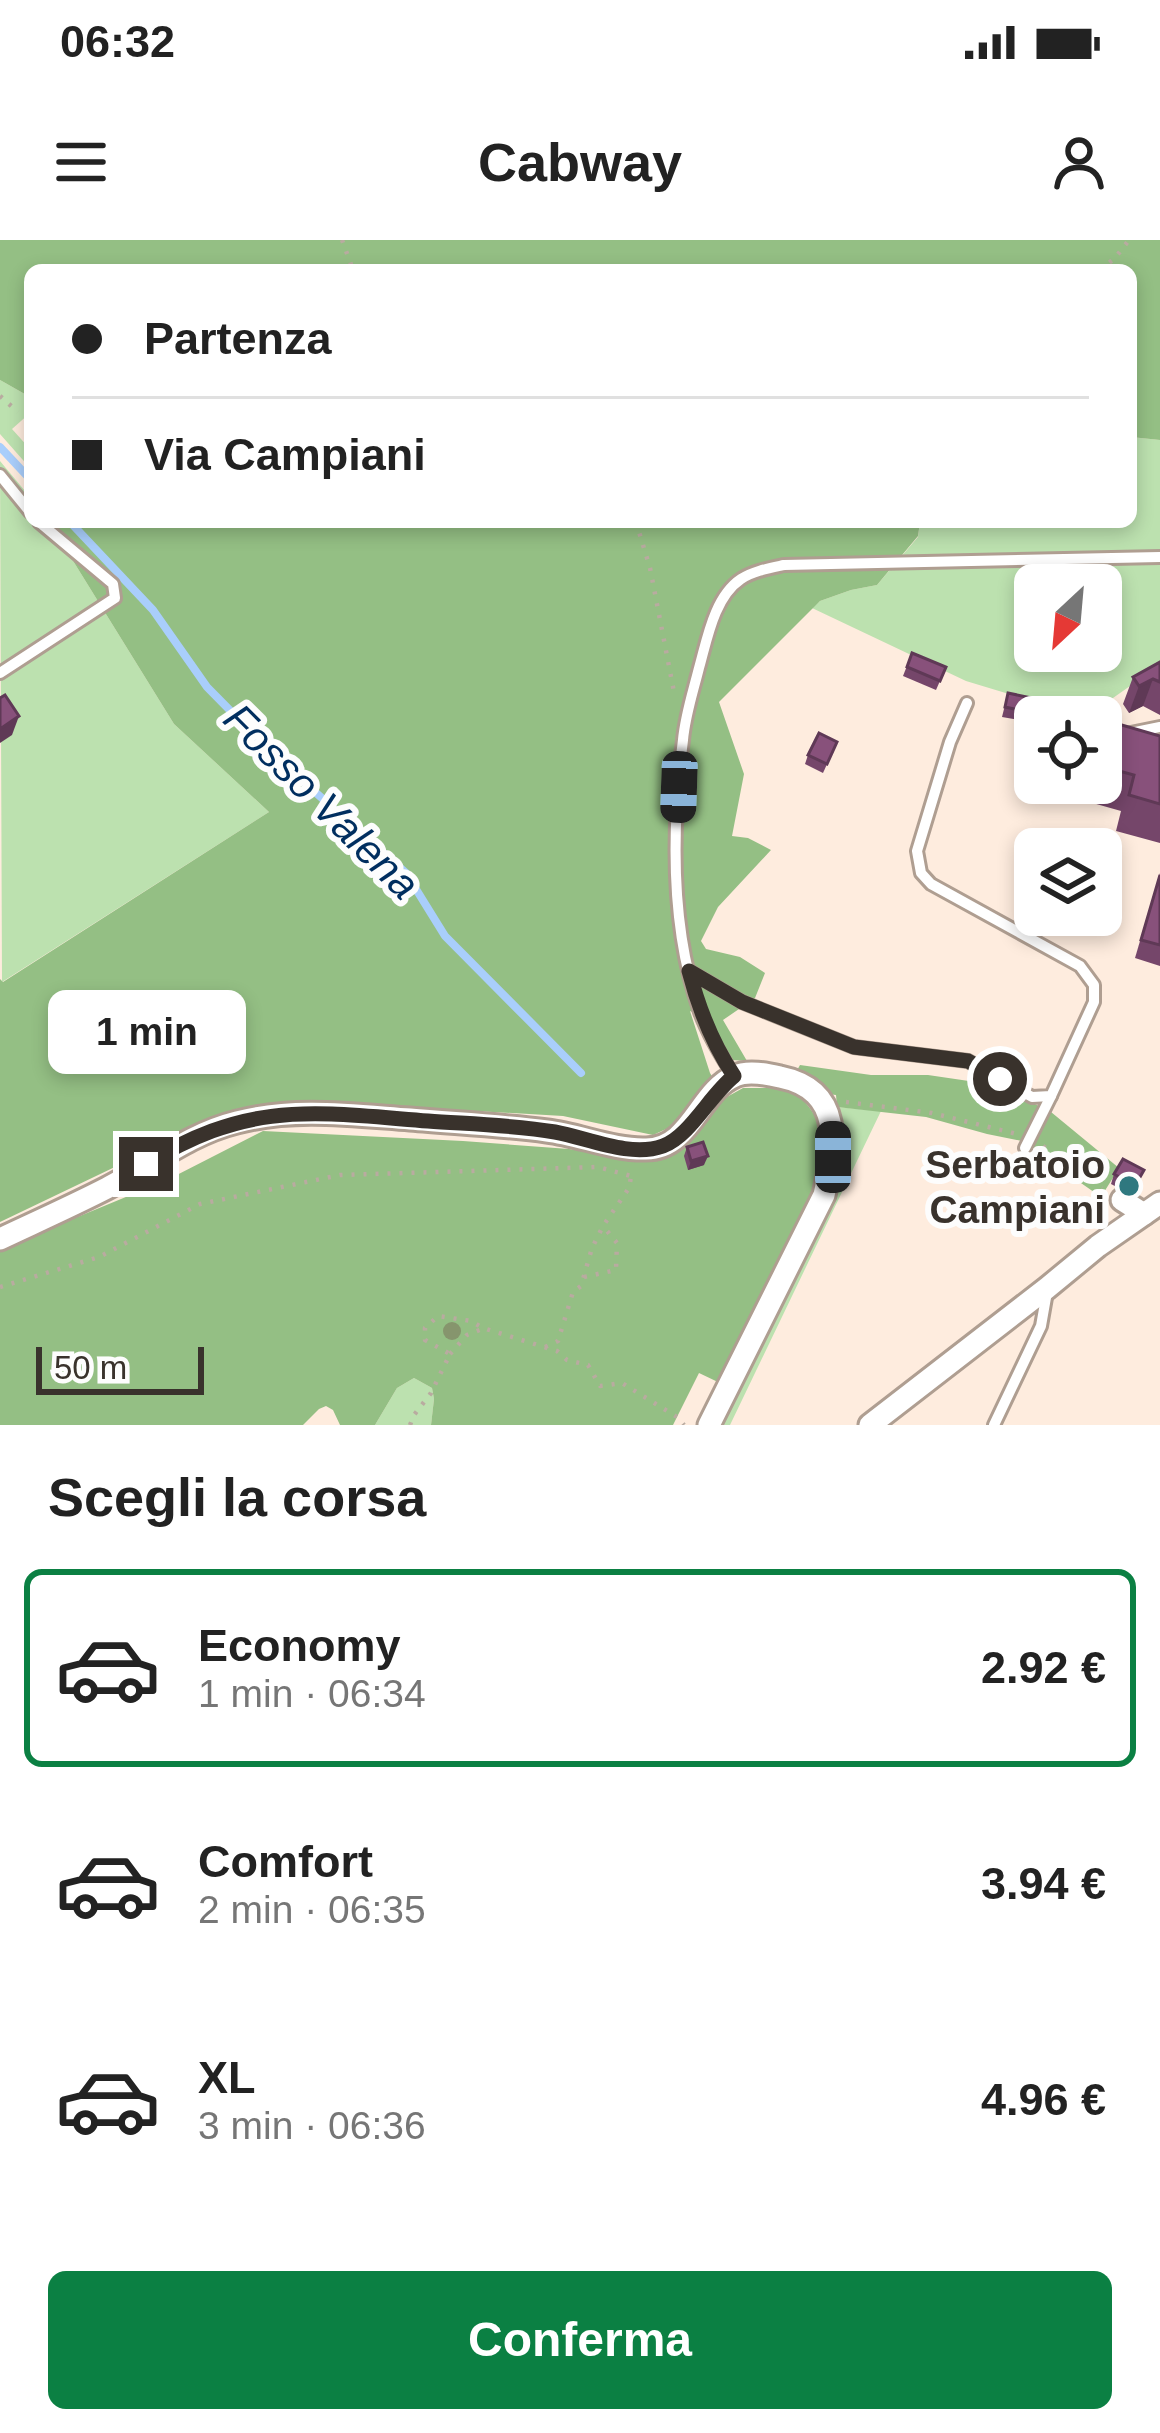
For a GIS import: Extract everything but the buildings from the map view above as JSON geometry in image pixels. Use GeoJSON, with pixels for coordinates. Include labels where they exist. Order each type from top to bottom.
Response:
{"type":"FeatureCollection","features":[{"type":"Feature","properties":{"kind":"street"},"geometry":{"type":"LineString","coordinates":[[0,1239],[110,1186],[181,1142],[263,1116],[324,1113],[512,1127],[649,1150],[684,1131],[717,1089],[734,1076],[778,1076],[798,1082],[820,1100],[833,1130],[833,1157],[824,1195],[709,1425]]}},
{"type":"Feature","properties":{"kind":"street"},"geometry":{"type":"LineString","coordinates":[[1122,1201],[1150,1217]]}},
{"type":"Feature","properties":{"kind":"street"},"geometry":{"type":"LineString","coordinates":[[870,1425],[1098,1246],[1150,1217]]}},
{"type":"Feature","properties":{"kind":"lane"},"geometry":{"type":"LineString","coordinates":[[0,476],[24,505]]}},
{"type":"Feature","properties":{"kind":"lane"},"geometry":{"type":"LineString","coordinates":[[0,673],[116,598],[113,584],[46,528]]}},
{"type":"Feature","properties":{"kind":"lane"},"geometry":{"type":"LineString","coordinates":[[734,1076],[700,1012],[689,971],[677,878],[679,787],[687,716],[710,628],[739,580],[784,565],[1160,557]]}},
{"type":"Feature","properties":{"kind":"lane"},"geometry":{"type":"LineString","coordinates":[[967,704],[931,800],[916,861],[920,873],[931,884],[1080,966],[1094,985],[1094,1002],[1028,1142]]}},
{"type":"Feature","properties":{"kind":"lane"},"geometry":{"type":"LineString","coordinates":[[1122,735],[1160,727]]}},
{"type":"Feature","properties":{"kind":"lane"},"geometry":{"type":"LineString","coordinates":[[689,971],[742,1002],[854,1047],[968,1061],[1032,1097],[1051,1096]]}},
{"type":"Feature","properties":{"kind":"lane"},"geometry":{"type":"LineString","coordinates":[[994,1425],[1041,1327],[1047,1288]]}},
{"type":"Feature","properties":{"kind":"path"},"geometry":{"type":"LineString","coordinates":[[1108,264],[1129,240]]}},
{"type":"Feature","properties":{"kind":"path"},"geometry":{"type":"LineString","coordinates":[[0,396],[17,412]]}},
{"type":"Feature","properties":{"kind":"path"},"geometry":{"type":"LineString","coordinates":[[638,528],[670,679],[687,716]]}},
{"type":"Feature","properties":{"kind":"path"},"geometry":{"type":"LineString","coordinates":[[820,1100],[932,1113],[1028,1142],[1122,1201]]}},
{"type":"Feature","properties":{"kind":"path"},"geometry":{"type":"LineString","coordinates":[[545,1347],[558,1341],[572,1292],[581,1286],[602,1226],[629,1188],[639,1149]]}},
{"type":"Feature","properties":{"kind":"path"},"geometry":{"type":"LineString","coordinates":[[0,1286],[99,1257],[200,1204],[340,1175],[598,1166],[631,1176]]}},
{"type":"Feature","properties":{"kind":"path"},"geometry":{"type":"LineString","coordinates":[[584,1277],[616,1270],[617,1243],[602,1226]]}},
{"type":"Feature","properties":{"kind":"path"},"geometry":{"type":"LineString","coordinates":[[450,1354],[425,1340],[425,1328],[438,1316],[461,1318],[588,1365],[600,1386],[622,1384],[684,1425]]}},
{"type":"Feature","properties":{"kind":"path"},"geometry":{"type":"LineString","coordinates":[[410,1425],[450,1354],[467,1335],[483,1328]]}},
{"type":"Feature","properties":{"kind":"green space"},"geometry":{"type":"Polygon","coordinates":[[[0,240],[1160,240],[1160,440],[1137,438],[1137,264],[24,264],[24,394],[0,380],[0,240]]]}},
{"type":"Feature","properties":{"kind":"green space"},"geometry":{"type":"Polygon","coordinates":[[[0,380],[24,394],[24,418],[12,429],[24,442],[24,461],[0,434],[0,380]]]}},
{"type":"Feature","properties":{"kind":"green space"},"geometry":{"type":"Polygon","coordinates":[[[1137,438],[1160,440],[1160,665],[1116,696],[1015,696],[966,681],[812,608],[851,590],[877,585],[918,537],[919,528],[1137,528],[1137,438]]]}},
{"type":"Feature","properties":{"kind":"green space"},"geometry":{"type":"Polygon","coordinates":[[[0,461],[24,490],[24,528],[53,528],[174,724],[269,812],[2,982],[0,461]]]}},
{"type":"Feature","properties":{"kind":"green space"},"geometry":{"type":"Polygon","coordinates":[[[53,528],[919,528],[918,536],[877,585],[820,601],[719,702],[744,774],[732,836],[771,850],[718,907],[701,941],[706,949],[740,957],[765,973],[755,998],[723,1020],[747,1061],[731,1060],[710,1020],[690,1011],[716,1083],[686,1120],[653,1135],[563,1116],[318,1102],[236,1109],[0,1222],[0,979],[3,982],[269,812],[174,724],[53,528]]]}},
{"type":"Feature","properties":{"kind":"green space"},"geometry":{"type":"Polygon","coordinates":[[[800,1065],[996,1085],[1051,1112],[1119,1168],[1101,1197],[1027,1142],[926,1117],[837,1107],[836,1095],[819,1093],[795,1074],[800,1065]]]}},
{"type":"Feature","properties":{"kind":"green space"},"geometry":{"type":"Polygon","coordinates":[[[743,1088],[793,1092],[815,1116],[825,1131],[813,1191],[720,1383],[699,1373],[673,1425],[431,1425],[432,1388],[414,1378],[397,1388],[375,1425],[340,1425],[326,1406],[303,1425],[0,1425],[0,1249],[167,1180],[263,1131],[463,1141],[650,1160],[683,1147],[725,1098],[743,1088]]]}},
{"type":"Feature","properties":{"kind":"green space"},"geometry":{"type":"Polygon","coordinates":[[[837,1107],[881,1111],[730,1425],[716,1425],[840,1144],[837,1107]]]}},
{"type":"Feature","properties":{"kind":"green space"},"geometry":{"type":"Polygon","coordinates":[[[414,1378],[432,1388],[431,1425],[375,1425],[397,1388],[414,1378]]]}},
{"type":"Feature","properties":{"kind":"waterway","name":"Fosso Valena"},"geometry":{"type":"LineString","coordinates":[[0,447],[24,473]]}},
{"type":"Feature","properties":{"kind":"waterway","name":"Fosso Valena"},"geometry":{"type":"LineString","coordinates":[[76,528],[153,610],[207,687],[278,759],[406,873],[445,936],[581,1073]]}},
{"type":"Feature","properties":{"kind":"place","name":"Serbatoio Campiani"},"geometry":{"type":"Point","coordinates":[1129,1186]}},
{"type":"Feature","properties":{"kind":"route"},"geometry":{"type":"LineString","coordinates":[[146,1164],[210,1130],[288,1113],[512,1127],[639,1149],[661,1147],[684,1131],[717,1089],[734,1076],[700,1012],[689,971],[742,1002],[854,1047],[968,1061],[1000,1079]]}}]}
